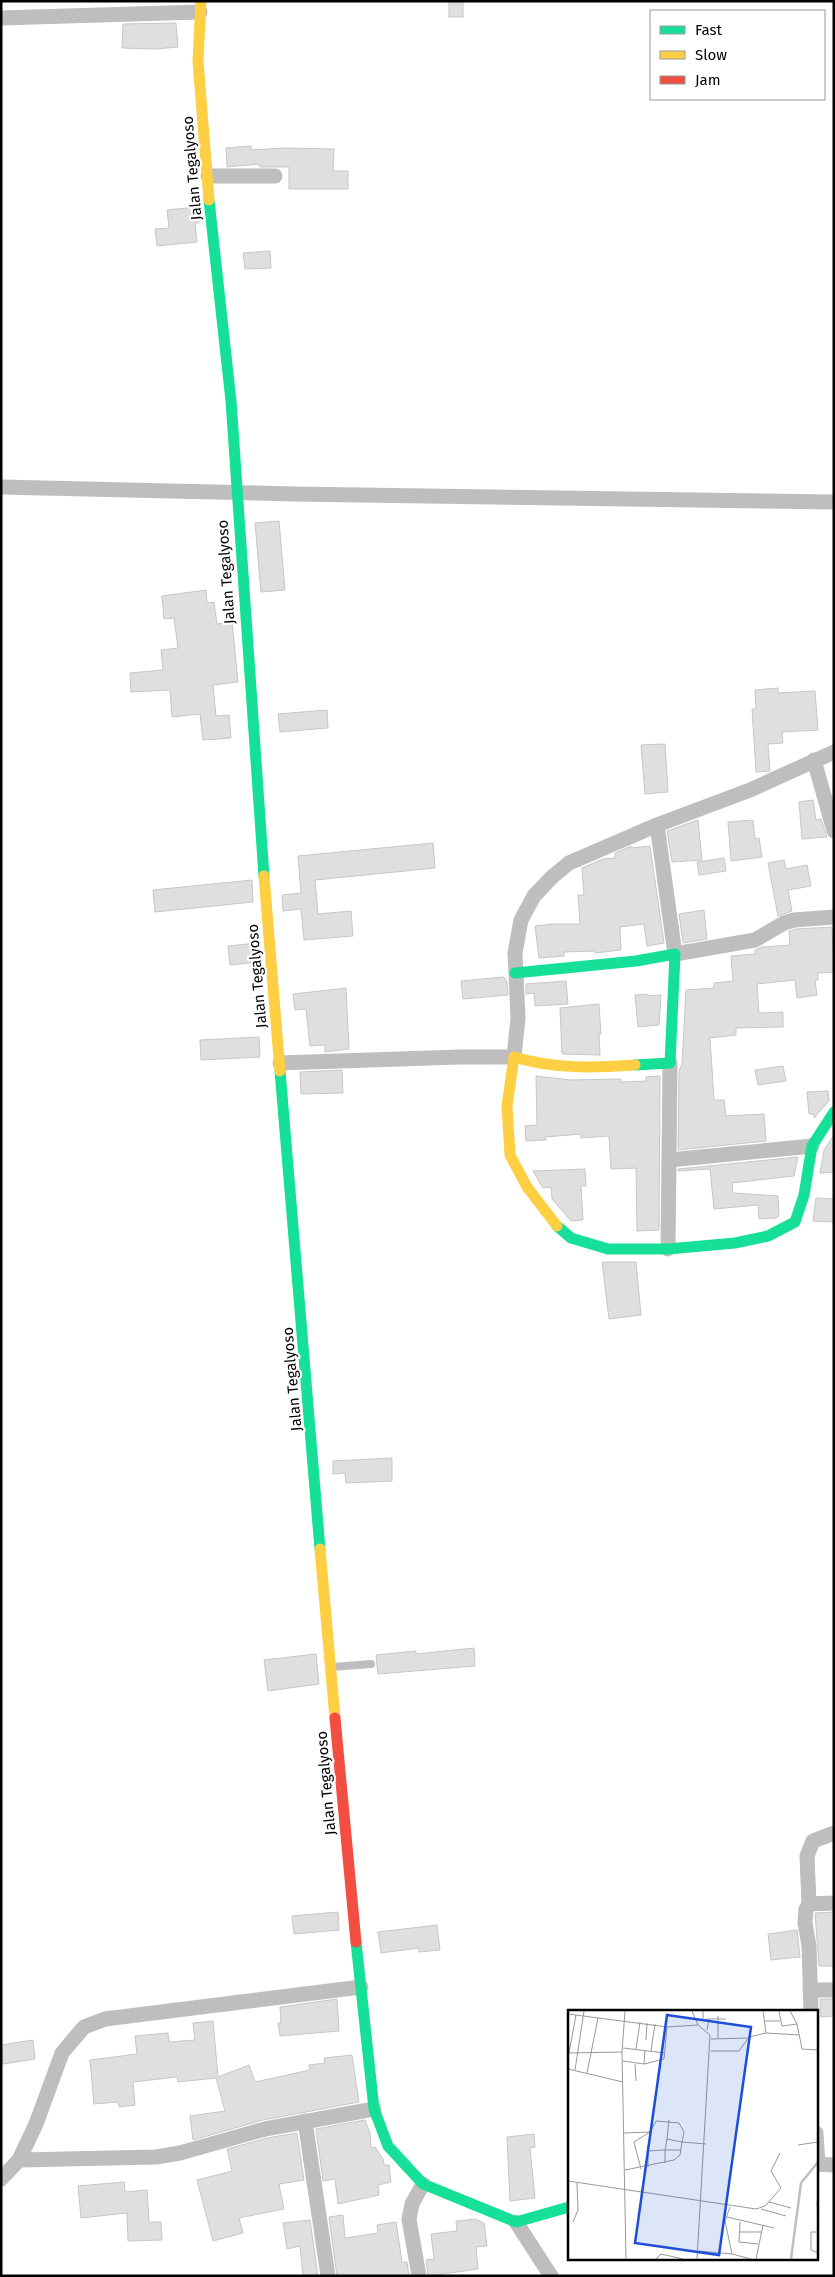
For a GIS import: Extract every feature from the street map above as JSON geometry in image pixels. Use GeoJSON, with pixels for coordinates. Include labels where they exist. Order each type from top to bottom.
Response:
{"type":"FeatureCollection","features":[{"type":"Feature","properties":{"kind":"street"},"geometry":{"type":"LineString","coordinates":[[1,18],[201,7]]}},
{"type":"Feature","properties":{"kind":"street","name":"Jalan Tegalyoso"},"geometry":{"type":"LineString","coordinates":[[201,7],[198,61],[230,401],[262,855],[330,1667],[356,1947],[374,2109],[388,2146],[423,2184]]}},
{"type":"Feature","properties":{"kind":"street"},"geometry":{"type":"LineString","coordinates":[[208,176],[275,176]]}},
{"type":"Feature","properties":{"kind":"street"},"geometry":{"type":"LineString","coordinates":[[1,487],[834,502]]}},
{"type":"Feature","properties":{"kind":"street"},"geometry":{"type":"LineString","coordinates":[[834,752],[750,790],[656,825],[569,863],[534,896],[521,920],[516,953],[515,973],[518,1018],[507,1106],[510,1155],[527,1187],[551,1220],[571,1238],[608,1249],[668,1249],[735,1243],[768,1236],[795,1222],[804,1195],[812,1146],[816,1137],[834,1112]]}},
{"type":"Feature","properties":{"kind":"street"},"geometry":{"type":"LineString","coordinates":[[814,760],[834,831]]}},
{"type":"Feature","properties":{"kind":"street"},"geometry":{"type":"LineString","coordinates":[[656,825],[675,954],[670,1063],[668,1249]]}},
{"type":"Feature","properties":{"kind":"street"},"geometry":{"type":"LineString","coordinates":[[515,973],[627,962],[755,940],[784,923],[794,920],[834,917]]}},
{"type":"Feature","properties":{"kind":"street"},"geometry":{"type":"LineString","coordinates":[[280,1063],[514,1057],[534,1064],[567,1069],[670,1063]]}},
{"type":"Feature","properties":{"kind":"street"},"geometry":{"type":"LineString","coordinates":[[669,1160],[812,1146]]}},
{"type":"Feature","properties":{"kind":"street"},"geometry":{"type":"LineString","coordinates":[[811,2010],[805,1922],[806,1909],[809,1904],[809,1848],[813,1841],[834,1833]]}},
{"type":"Feature","properties":{"kind":"street"},"geometry":{"type":"LineString","coordinates":[[809,1904],[834,1903]]}},
{"type":"Feature","properties":{"kind":"street"},"geometry":{"type":"LineString","coordinates":[[1,2178],[19,2160],[36,2124],[62,2053],[84,2028],[105,2019],[361,1987]]}},
{"type":"Feature","properties":{"kind":"street"},"geometry":{"type":"LineString","coordinates":[[810,1990],[834,1990]]}},
{"type":"Feature","properties":{"kind":"street"},"geometry":{"type":"LineString","coordinates":[[19,2160],[156,2157],[180,2153],[265,2129],[374,2109]]}},
{"type":"Feature","properties":{"kind":"street"},"geometry":{"type":"LineString","coordinates":[[305,2121],[328,2276]]}},
{"type":"Feature","properties":{"kind":"street"},"geometry":{"type":"LineString","coordinates":[[818,2164],[834,2165]]}},
{"type":"Feature","properties":{"kind":"street"},"geometry":{"type":"LineString","coordinates":[[419,2276],[409,2219],[412,2204],[423,2184],[516,2222],[551,2276]]}},
{"type":"Feature","properties":{"kind":"street"},"geometry":{"type":"LineString","coordinates":[[516,2222],[568,2207]]}},
{"type":"Feature","properties":{"kind":"lane"},"geometry":{"type":"LineString","coordinates":[[330,1667],[371,1664]]}},
{"type":"Feature","properties":{"kind":"building"},"geometry":{"type":"Polygon","coordinates":[[[449,1],[463,1],[463,17],[449,17],[449,1]]]}},
{"type":"Feature","properties":{"kind":"building"},"geometry":{"type":"Polygon","coordinates":[[[176,23],[178,47],[155,49],[122,48],[123,24],[176,23]]]}},
{"type":"Feature","properties":{"kind":"building"},"geometry":{"type":"Polygon","coordinates":[[[251,146],[251,150],[283,148],[334,149],[333,171],[348,171],[348,189],[289,189],[289,167],[260,167],[259,164],[227,167],[226,148],[251,146]]]}},
{"type":"Feature","properties":{"kind":"building"},"geometry":{"type":"Polygon","coordinates":[[[197,207],[199,223],[195,223],[197,242],[157,246],[155,229],[169,228],[167,210],[197,207]]]}},
{"type":"Feature","properties":{"kind":"building"},"geometry":{"type":"Polygon","coordinates":[[[270,251],[271,268],[245,269],[243,253],[270,251]]]}},
{"type":"Feature","properties":{"kind":"building"},"geometry":{"type":"Polygon","coordinates":[[[279,521],[285,590],[261,592],[255,523],[279,521]]]}},
{"type":"Feature","properties":{"kind":"building"},"geometry":{"type":"Polygon","coordinates":[[[206,590],[207,603],[214,602],[217,624],[232,622],[238,682],[213,685],[216,716],[229,715],[231,738],[203,740],[200,714],[172,717],[170,690],[131,692],[130,673],[163,670],[161,650],[178,648],[174,618],[164,619],[162,596],[206,590]]]}},
{"type":"Feature","properties":{"kind":"building"},"geometry":{"type":"Polygon","coordinates":[[[778,688],[778,693],[815,691],[818,730],[782,732],[783,743],[768,744],[770,771],[756,772],[752,709],[756,709],[755,690],[778,688]]]}},
{"type":"Feature","properties":{"kind":"building"},"geometry":{"type":"Polygon","coordinates":[[[327,710],[328,728],[280,732],[278,714],[327,710]]]}},
{"type":"Feature","properties":{"kind":"building"},"geometry":{"type":"Polygon","coordinates":[[[665,744],[668,792],[645,794],[641,745],[665,744]]]}},
{"type":"Feature","properties":{"kind":"building"},"geometry":{"type":"Polygon","coordinates":[[[813,800],[816,820],[821,819],[827,837],[802,839],[799,802],[813,800]]]}},
{"type":"Feature","properties":{"kind":"building"},"geometry":{"type":"Polygon","coordinates":[[[698,820],[702,860],[672,862],[667,831],[698,820]]]}},
{"type":"Feature","properties":{"kind":"building"},"geometry":{"type":"Polygon","coordinates":[[[753,820],[755,839],[759,838],[762,857],[731,861],[728,822],[753,820]]]}},
{"type":"Feature","properties":{"kind":"building"},"geometry":{"type":"Polygon","coordinates":[[[433,843],[435,868],[315,880],[318,914],[351,911],[353,936],[304,940],[301,909],[283,911],[282,895],[301,893],[298,856],[433,843]]]}},
{"type":"Feature","properties":{"kind":"building"},"geometry":{"type":"Polygon","coordinates":[[[631,846],[631,848],[650,846],[664,943],[647,946],[644,924],[620,927],[621,950],[595,953],[595,951],[564,952],[564,956],[539,958],[535,926],[580,924],[578,895],[584,895],[582,868],[603,859],[615,858],[615,853],[631,846]]]}},
{"type":"Feature","properties":{"kind":"building"},"geometry":{"type":"Polygon","coordinates":[[[724,858],[726,871],[699,875],[697,862],[724,858]]]}},
{"type":"Feature","properties":{"kind":"building"},"geometry":{"type":"Polygon","coordinates":[[[784,860],[786,869],[807,865],[811,886],[788,890],[792,911],[778,916],[768,863],[784,860]]]}},
{"type":"Feature","properties":{"kind":"building"},"geometry":{"type":"Polygon","coordinates":[[[252,880],[253,902],[155,912],[153,890],[252,880]]]}},
{"type":"Feature","properties":{"kind":"building"},"geometry":{"type":"Polygon","coordinates":[[[704,910],[707,939],[683,943],[679,914],[704,910]]]}},
{"type":"Feature","properties":{"kind":"building"},"geometry":{"type":"Polygon","coordinates":[[[832,927],[834,972],[818,973],[818,980],[815,980],[817,995],[797,998],[795,980],[757,984],[759,1013],[783,1012],[783,1027],[736,1028],[736,1035],[710,1038],[714,1100],[724,1100],[726,1116],[764,1114],[766,1141],[678,1150],[679,1071],[682,1064],[686,990],[714,988],[714,983],[733,981],[731,956],[755,954],[755,950],[762,947],[790,945],[789,931],[832,927]]]}},
{"type":"Feature","properties":{"kind":"building"},"geometry":{"type":"Polygon","coordinates":[[[257,943],[258,962],[230,965],[228,946],[257,943]]]}},
{"type":"Feature","properties":{"kind":"building"},"geometry":{"type":"Polygon","coordinates":[[[504,977],[507,982],[508,995],[463,999],[461,981],[504,977]]]}},
{"type":"Feature","properties":{"kind":"building"},"geometry":{"type":"Polygon","coordinates":[[[566,981],[568,1004],[535,1006],[534,993],[526,994],[526,984],[566,981]]]}},
{"type":"Feature","properties":{"kind":"building"},"geometry":{"type":"Polygon","coordinates":[[[346,988],[349,1049],[325,1052],[325,1045],[310,1046],[306,1009],[295,1010],[293,994],[346,988]]]}},
{"type":"Feature","properties":{"kind":"building"},"geometry":{"type":"Polygon","coordinates":[[[647,994],[647,996],[661,995],[659,1025],[638,1027],[635,995],[647,994]]]}},
{"type":"Feature","properties":{"kind":"building"},"geometry":{"type":"Polygon","coordinates":[[[599,1004],[600,1055],[562,1054],[560,1008],[599,1004]]]}},
{"type":"Feature","properties":{"kind":"building"},"geometry":{"type":"Polygon","coordinates":[[[259,1037],[260,1057],[201,1060],[200,1040],[259,1037]]]}},
{"type":"Feature","properties":{"kind":"building"},"geometry":{"type":"Polygon","coordinates":[[[783,1066],[786,1081],[758,1085],[755,1070],[783,1066]]]}},
{"type":"Feature","properties":{"kind":"building"},"geometry":{"type":"Polygon","coordinates":[[[342,1070],[343,1093],[301,1094],[300,1072],[342,1070]]]}},
{"type":"Feature","properties":{"kind":"building"},"geometry":{"type":"Polygon","coordinates":[[[536,1076],[571,1080],[621,1079],[621,1082],[646,1081],[646,1077],[660,1076],[659,1230],[637,1231],[636,1168],[611,1169],[609,1136],[581,1138],[581,1134],[545,1137],[546,1140],[526,1141],[525,1126],[537,1125],[536,1076]]]}},
{"type":"Feature","properties":{"kind":"building"},"geometry":{"type":"Polygon","coordinates":[[[828,1091],[829,1101],[814,1118],[814,1114],[809,1114],[807,1092],[828,1091]]]}},
{"type":"Feature","properties":{"kind":"building"},"geometry":{"type":"Polygon","coordinates":[[[834,1135],[834,1172],[820,1173],[824,1150],[834,1135]]]}},
{"type":"Feature","properties":{"kind":"building"},"geometry":{"type":"Polygon","coordinates":[[[798,1157],[794,1176],[732,1183],[733,1193],[778,1196],[779,1216],[776,1218],[759,1219],[758,1205],[714,1209],[710,1169],[678,1171],[678,1169],[798,1157]]]}},
{"type":"Feature","properties":{"kind":"building"},"geometry":{"type":"Polygon","coordinates":[[[585,1169],[586,1186],[581,1186],[583,1220],[571,1221],[552,1199],[551,1187],[543,1188],[533,1171],[585,1169]]]}},
{"type":"Feature","properties":{"kind":"building"},"geometry":{"type":"Polygon","coordinates":[[[816,1198],[834,1199],[834,1222],[813,1221],[816,1198]]]}},
{"type":"Feature","properties":{"kind":"building"},"geometry":{"type":"Polygon","coordinates":[[[602,1262],[636,1262],[641,1315],[609,1319],[602,1262]]]}},
{"type":"Feature","properties":{"kind":"building"},"geometry":{"type":"Polygon","coordinates":[[[392,1458],[392,1481],[346,1483],[345,1473],[333,1474],[333,1461],[392,1458]]]}},
{"type":"Feature","properties":{"kind":"building"},"geometry":{"type":"Polygon","coordinates":[[[474,1648],[475,1666],[378,1674],[376,1655],[416,1651],[416,1654],[474,1648]]]}},
{"type":"Feature","properties":{"kind":"building"},"geometry":{"type":"Polygon","coordinates":[[[316,1654],[319,1684],[268,1691],[264,1660],[316,1654]]]}},
{"type":"Feature","properties":{"kind":"building"},"geometry":{"type":"Polygon","coordinates":[[[338,1912],[339,1930],[294,1934],[292,1916],[338,1912]]]}},
{"type":"Feature","properties":{"kind":"building"},"geometry":{"type":"Polygon","coordinates":[[[834,1912],[834,1966],[819,1966],[815,1913],[834,1912]]]}},
{"type":"Feature","properties":{"kind":"building"},"geometry":{"type":"Polygon","coordinates":[[[437,1925],[440,1950],[419,1952],[419,1948],[381,1953],[378,1932],[437,1925]]]}},
{"type":"Feature","properties":{"kind":"building"},"geometry":{"type":"Polygon","coordinates":[[[797,1930],[800,1957],[771,1960],[768,1934],[797,1930]]]}},
{"type":"Feature","properties":{"kind":"building"},"geometry":{"type":"Polygon","coordinates":[[[337,1999],[339,2031],[280,2036],[278,2023],[281,2023],[280,2007],[337,1999]]]}},
{"type":"Feature","properties":{"kind":"building"},"geometry":{"type":"Polygon","coordinates":[[[820,1999],[834,1999],[834,2016],[821,2017],[820,1999]]]}},
{"type":"Feature","properties":{"kind":"building"},"geometry":{"type":"Polygon","coordinates":[[[213,2021],[218,2077],[249,2065],[255,2082],[310,2070],[309,2065],[325,2063],[324,2058],[352,2055],[359,2102],[263,2120],[193,2140],[190,2116],[225,2111],[216,2078],[178,2082],[177,2077],[133,2082],[135,2105],[119,2107],[118,2102],[94,2104],[90,2060],[137,2054],[135,2036],[168,2033],[169,2042],[195,2040],[193,2023],[213,2021]]]}},
{"type":"Feature","properties":{"kind":"building"},"geometry":{"type":"Polygon","coordinates":[[[33,2040],[35,2059],[3,2064],[1,2045],[33,2040]]]}},
{"type":"Feature","properties":{"kind":"building"},"geometry":{"type":"Polygon","coordinates":[[[365,2120],[370,2133],[371,2148],[375,2147],[383,2159],[384,2165],[389,2165],[391,2182],[378,2185],[379,2195],[338,2204],[335,2179],[323,2181],[316,2129],[365,2120]]]}},
{"type":"Feature","properties":{"kind":"building"},"geometry":{"type":"Polygon","coordinates":[[[297,2133],[304,2180],[279,2184],[284,2209],[239,2218],[243,2233],[213,2241],[197,2180],[232,2171],[227,2149],[267,2138],[297,2133]]]}},
{"type":"Feature","properties":{"kind":"building"},"geometry":{"type":"Polygon","coordinates":[[[534,2134],[535,2147],[530,2148],[535,2198],[510,2201],[507,2137],[534,2134]]]}},
{"type":"Feature","properties":{"kind":"building"},"geometry":{"type":"Polygon","coordinates":[[[124,2182],[125,2192],[147,2190],[149,2222],[161,2222],[162,2240],[128,2241],[127,2213],[81,2218],[78,2186],[124,2182]]]}},
{"type":"Feature","properties":{"kind":"building"},"geometry":{"type":"Polygon","coordinates":[[[343,2215],[345,2238],[378,2233],[377,2225],[396,2222],[402,2262],[407,2262],[409,2276],[337,2276],[329,2217],[343,2215]]]}},
{"type":"Feature","properties":{"kind":"building"},"geometry":{"type":"Polygon","coordinates":[[[475,2219],[484,2223],[487,2246],[476,2247],[478,2269],[428,2276],[426,2260],[434,2259],[431,2234],[457,2231],[456,2221],[475,2219]]]}},
{"type":"Feature","properties":{"kind":"building"},"geometry":{"type":"Polygon","coordinates":[[[310,2220],[318,2276],[303,2276],[300,2246],[287,2249],[283,2223],[310,2220]]]}},
{"type":"Feature","properties":{"kind":"traffic: fast"},"geometry":{"type":"LineString","coordinates":[[209,200],[231,401],[264,876]]}},
{"type":"Feature","properties":{"kind":"traffic: fast"},"geometry":{"type":"LineString","coordinates":[[515,973],[636,961],[675,954],[670,1063],[635,1065]]}},
{"type":"Feature","properties":{"kind":"traffic: fast"},"geometry":{"type":"LineString","coordinates":[[280,1071],[320,1549]]}},
{"type":"Feature","properties":{"kind":"traffic: fast"},"geometry":{"type":"LineString","coordinates":[[557,1226],[571,1238],[608,1249],[668,1249],[735,1243],[768,1236],[795,1222],[804,1195],[812,1146],[834,1112]]}},
{"type":"Feature","properties":{"kind":"traffic: fast"},"geometry":{"type":"LineString","coordinates":[[356,1942],[374,2109],[388,2146],[423,2184],[516,2222],[568,2207]]}},
{"type":"Feature","properties":{"kind":"traffic: slow"},"geometry":{"type":"LineString","coordinates":[[201,1],[198,61],[209,200]]}},
{"type":"Feature","properties":{"kind":"traffic: slow"},"geometry":{"type":"LineString","coordinates":[[264,876],[280,1071]]}},
{"type":"Feature","properties":{"kind":"traffic: slow"},"geometry":{"type":"LineString","coordinates":[[557,1226],[527,1187],[510,1155],[507,1106],[514,1057],[544,1064],[574,1067],[635,1065]]}},
{"type":"Feature","properties":{"kind":"traffic: slow"},"geometry":{"type":"LineString","coordinates":[[320,1549],[335,1718]]}},
{"type":"Feature","properties":{"kind":"traffic: jam"},"geometry":{"type":"LineString","coordinates":[[335,1718],[356,1942]]}}]}
